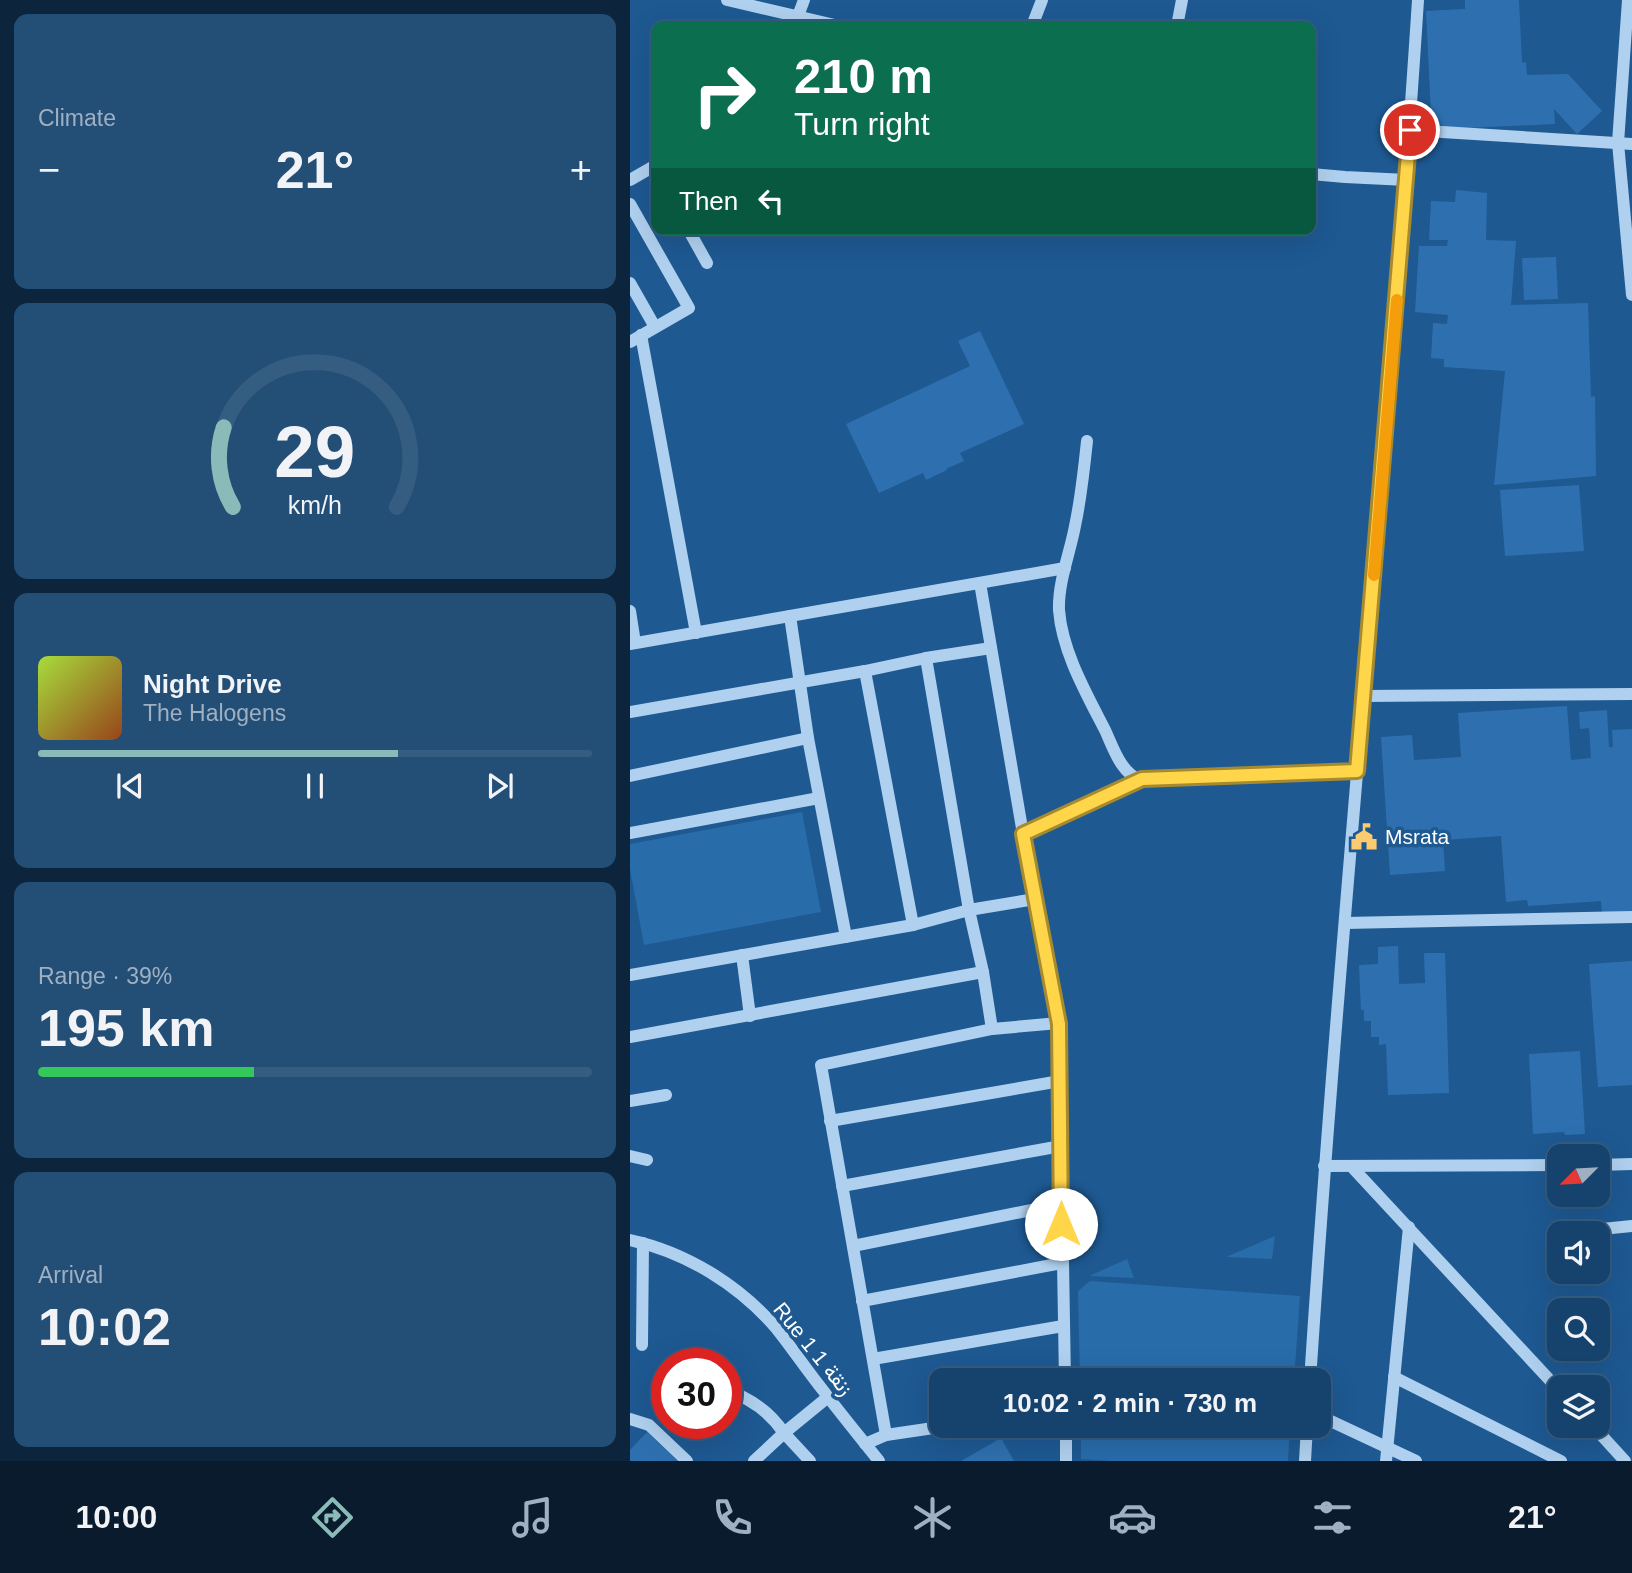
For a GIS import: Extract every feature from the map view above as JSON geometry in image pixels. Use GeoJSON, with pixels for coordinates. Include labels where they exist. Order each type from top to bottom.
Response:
{"type":"FeatureCollection","features":[{"type":"Feature","properties":{"kind":"street"},"geometry":{"type":"LineString","coordinates":[[727,0],[818,21]]}},
{"type":"Feature","properties":{"kind":"street"},"geometry":{"type":"LineString","coordinates":[[798,16],[804,0]]}},
{"type":"Feature","properties":{"kind":"street"},"geometry":{"type":"LineString","coordinates":[[1034,21],[1042,0]]}},
{"type":"Feature","properties":{"kind":"street"},"geometry":{"type":"LineString","coordinates":[[1178,21],[1182,0]]}},
{"type":"Feature","properties":{"kind":"street"},"geometry":{"type":"LineString","coordinates":[[1311,1368],[1324,1166],[1407,180],[1418,0]]}},
{"type":"Feature","properties":{"kind":"street"},"geometry":{"type":"LineString","coordinates":[[1628,0],[1618,143],[1632,295]]}},
{"type":"Feature","properties":{"kind":"street"},"geometry":{"type":"LineString","coordinates":[[1410,130],[1632,144]]}},
{"type":"Feature","properties":{"kind":"street"},"geometry":{"type":"LineString","coordinates":[[630,180],[651,170]]}},
{"type":"Feature","properties":{"kind":"street"},"geometry":{"type":"LineString","coordinates":[[1316,174],[1407,180]]}},
{"type":"Feature","properties":{"kind":"street"},"geometry":{"type":"LineString","coordinates":[[630,204],[689,308],[636,338],[696,633]]}},
{"type":"Feature","properties":{"kind":"street"},"geometry":{"type":"LineString","coordinates":[[691,235],[707,262]]}},
{"type":"Feature","properties":{"kind":"street"},"geometry":{"type":"LineString","coordinates":[[630,283],[655,327]]}},
{"type":"Feature","properties":{"kind":"street"},"geometry":{"type":"LineString","coordinates":[[1087,441],[1075,526],[1059,596],[1059,611],[1064,637],[1081,684],[1128,772],[1142,779],[1357,771]]}},
{"type":"Feature","properties":{"kind":"street"},"geometry":{"type":"LineString","coordinates":[[630,611],[633,644],[1065,568]]}},
{"type":"Feature","properties":{"kind":"street"},"geometry":{"type":"LineString","coordinates":[[980,583],[1059,1024],[1065,1368]]}},
{"type":"Feature","properties":{"kind":"street"},"geometry":{"type":"LineString","coordinates":[[790,616],[818,798],[846,937]]}},
{"type":"Feature","properties":{"kind":"street"},"geometry":{"type":"LineString","coordinates":[[630,712],[991,648]]}},
{"type":"Feature","properties":{"kind":"street"},"geometry":{"type":"LineString","coordinates":[[926,658],[992,1029]]}},
{"type":"Feature","properties":{"kind":"street"},"geometry":{"type":"LineString","coordinates":[[865,671],[913,925]]}},
{"type":"Feature","properties":{"kind":"street"},"geometry":{"type":"LineString","coordinates":[[1364,696],[1632,694]]}},
{"type":"Feature","properties":{"kind":"street"},"geometry":{"type":"LineString","coordinates":[[630,776],[808,738]]}},
{"type":"Feature","properties":{"kind":"street"},"geometry":{"type":"LineString","coordinates":[[1023,834],[1142,779]]}},
{"type":"Feature","properties":{"kind":"street"},"geometry":{"type":"LineString","coordinates":[[630,833],[818,798]]}},
{"type":"Feature","properties":{"kind":"street"},"geometry":{"type":"LineString","coordinates":[[630,975],[913,925],[1035,899]]}},
{"type":"Feature","properties":{"kind":"street"},"geometry":{"type":"LineString","coordinates":[[1345,923],[1632,917]]}},
{"type":"Feature","properties":{"kind":"street"},"geometry":{"type":"LineString","coordinates":[[741,955],[750,1016]]}},
{"type":"Feature","properties":{"kind":"street"},"geometry":{"type":"LineString","coordinates":[[630,1037],[983,972]]}},
{"type":"Feature","properties":{"kind":"street"},"geometry":{"type":"LineString","coordinates":[[886,1435],[821,1065],[992,1029],[1059,1024]]}},
{"type":"Feature","properties":{"kind":"street"},"geometry":{"type":"LineString","coordinates":[[830,1121],[1060,1081]]}},
{"type":"Feature","properties":{"kind":"street"},"geometry":{"type":"LineString","coordinates":[[630,1101],[666,1095]]}},
{"type":"Feature","properties":{"kind":"street"},"geometry":{"type":"LineString","coordinates":[[842,1185],[1061,1146]]}},
{"type":"Feature","properties":{"kind":"street"},"geometry":{"type":"LineString","coordinates":[[630,1156],[647,1160]]}},
{"type":"Feature","properties":{"kind":"street"},"geometry":{"type":"LineString","coordinates":[[1610,1165],[1632,1164]]}},
{"type":"Feature","properties":{"kind":"street"},"geometry":{"type":"LineString","coordinates":[[1324,1166],[1547,1165]]}},
{"type":"Feature","properties":{"kind":"street"},"geometry":{"type":"LineString","coordinates":[[1351,1166],[1547,1377]]}},
{"type":"Feature","properties":{"kind":"street"},"geometry":{"type":"LineString","coordinates":[[853,1246],[1060,1204]]}},
{"type":"Feature","properties":{"kind":"street"},"geometry":{"type":"LineString","coordinates":[[1610,1228],[1632,1226]]}},
{"type":"Feature","properties":{"kind":"street"},"geometry":{"type":"LineString","coordinates":[[1386,1461],[1409,1227]]}},
{"type":"Feature","properties":{"kind":"street"},"geometry":{"type":"LineString","coordinates":[[636,1242],[642,1345]]}},
{"type":"Feature","properties":{"kind":"street","name":"Rue 1 زنقة 1"},"geometry":{"type":"LineString","coordinates":[[636,1242],[702,1267],[739,1293],[775,1327],[879,1461]]}},
{"type":"Feature","properties":{"kind":"street"},"geometry":{"type":"LineString","coordinates":[[862,1301],[1062,1263]]}},
{"type":"Feature","properties":{"kind":"street"},"geometry":{"type":"LineString","coordinates":[[873,1359],[1063,1326]]}},
{"type":"Feature","properties":{"kind":"street"},"geometry":{"type":"LineString","coordinates":[[1394,1377],[1561,1461]]}},
{"type":"Feature","properties":{"kind":"street"},"geometry":{"type":"LineString","coordinates":[[742,1397],[759,1406],[775,1420],[810,1461]]}},
{"type":"Feature","properties":{"kind":"street"},"geometry":{"type":"LineString","coordinates":[[755,1461],[828,1397]]}},
{"type":"Feature","properties":{"kind":"street"},"geometry":{"type":"LineString","coordinates":[[630,1419],[649,1425],[687,1461]]}},
{"type":"Feature","properties":{"kind":"street"},"geometry":{"type":"LineString","coordinates":[[1331,1421],[1416,1461]]}},
{"type":"Feature","properties":{"kind":"street"},"geometry":{"type":"LineString","coordinates":[[865,1444],[886,1435],[929,1429]]}},
{"type":"Feature","properties":{"kind":"street"},"geometry":{"type":"LineString","coordinates":[[1066,1438],[1066,1461]]}},
{"type":"Feature","properties":{"kind":"street"},"geometry":{"type":"LineString","coordinates":[[1305,1461],[1306,1438]]}},
{"type":"Feature","properties":{"kind":"street"},"geometry":{"type":"LineString","coordinates":[[1604,1438],[1625,1461]]}},
{"type":"Feature","properties":{"kind":"shaded area"},"geometry":{"type":"Polygon","coordinates":[[[802,812],[821,912],[644,945],[630,869],[630,844],[802,812]]]}},
{"type":"Feature","properties":{"kind":"shaded area"},"geometry":{"type":"Polygon","coordinates":[[[1275,1236],[1272,1259],[1226,1257],[1275,1236]]]}},
{"type":"Feature","properties":{"kind":"shaded area"},"geometry":{"type":"Polygon","coordinates":[[[1127,1259],[1134,1278],[1089,1276],[1127,1259]]]}},
{"type":"Feature","properties":{"kind":"shaded area"},"geometry":{"type":"Polygon","coordinates":[[[1090,1281],[1300,1296],[1295,1368],[1080,1368],[1078,1291],[1090,1281]]]}},
{"type":"Feature","properties":{"kind":"shaded area"},"geometry":{"type":"Polygon","coordinates":[[[1081,1438],[1289,1438],[1288,1461],[1081,1459],[1081,1438]]]}},
{"type":"Feature","properties":{"kind":"building"},"geometry":{"type":"Polygon","coordinates":[[[1465,0],[1519,0],[1522,63],[1526,62],[1527,75],[1568,74],[1602,111],[1577,134],[1554,109],[1555,124],[1445,129],[1431,114],[1426,11],[1465,9],[1465,0]]]}},
{"type":"Feature","properties":{"kind":"building"},"geometry":{"type":"Polygon","coordinates":[[[1456,190],[1487,193],[1486,240],[1516,241],[1511,305],[1588,303],[1591,397],[1595,396],[1596,476],[1494,485],[1505,371],[1444,367],[1444,359],[1431,358],[1433,323],[1447,324],[1448,315],[1415,312],[1419,246],[1447,246],[1448,240],[1429,240],[1431,201],[1455,202],[1456,190]]]}},
{"type":"Feature","properties":{"kind":"building"},"geometry":{"type":"Polygon","coordinates":[[[1556,257],[1558,299],[1524,300],[1522,258],[1556,257]]]}},
{"type":"Feature","properties":{"kind":"building"},"geometry":{"type":"Polygon","coordinates":[[[980,331],[1024,424],[960,453],[964,461],[926,480],[923,473],[879,493],[846,424],[970,366],[958,341],[980,331]]]}},
{"type":"Feature","properties":{"kind":"building"},"geometry":{"type":"Polygon","coordinates":[[[1579,485],[1584,551],[1505,556],[1500,490],[1579,485]]]}},
{"type":"Feature","properties":{"kind":"building"},"geometry":{"type":"Polygon","coordinates":[[[1567,706],[1571,760],[1591,758],[1589,728],[1580,729],[1579,712],[1607,710],[1609,747],[1613,747],[1612,730],[1632,729],[1632,911],[1602,913],[1601,901],[1528,906],[1527,900],[1506,902],[1501,836],[1443,840],[1445,871],[1390,875],[1381,737],[1412,735],[1414,760],[1461,757],[1458,713],[1567,706]]]}},
{"type":"Feature","properties":{"kind":"building"},"geometry":{"type":"Polygon","coordinates":[[[1398,946],[1399,984],[1425,983],[1424,953],[1445,953],[1449,1093],[1388,1095],[1386,1044],[1379,1045],[1379,1037],[1371,1037],[1371,1021],[1364,1021],[1359,965],[1378,964],[1378,947],[1398,946]]]}},
{"type":"Feature","properties":{"kind":"building"},"geometry":{"type":"Polygon","coordinates":[[[1632,961],[1632,1085],[1598,1087],[1589,964],[1632,961]]]}},
{"type":"Feature","properties":{"kind":"building"},"geometry":{"type":"Polygon","coordinates":[[[1580,1051],[1585,1134],[1533,1134],[1529,1054],[1580,1051]]]}},
{"type":"Feature","properties":{"kind":"building"},"geometry":{"type":"Polygon","coordinates":[[[647,1432],[651,1439],[654,1439],[678,1461],[630,1461],[630,1450],[647,1432]]]}},
{"type":"Feature","properties":{"kind":"building"},"geometry":{"type":"Polygon","coordinates":[[[1001,1438],[1014,1461],[961,1461],[1001,1438]]]}},
{"type":"Feature","properties":{"kind":"slow traffic"},"geometry":{"type":"LineString","coordinates":[[1374,575],[1397,300]]}},
{"type":"Feature","properties":{"kind":"place","name":"Msrata"},"geometry":{"type":"Point","coordinates":[1364,837]}},
{"type":"Feature","properties":{"kind":"route"},"geometry":{"type":"LineString","coordinates":[[1061,1224],[1059,1024],[1023,834],[1142,779],[1357,771],[1410,130]]}}]}
